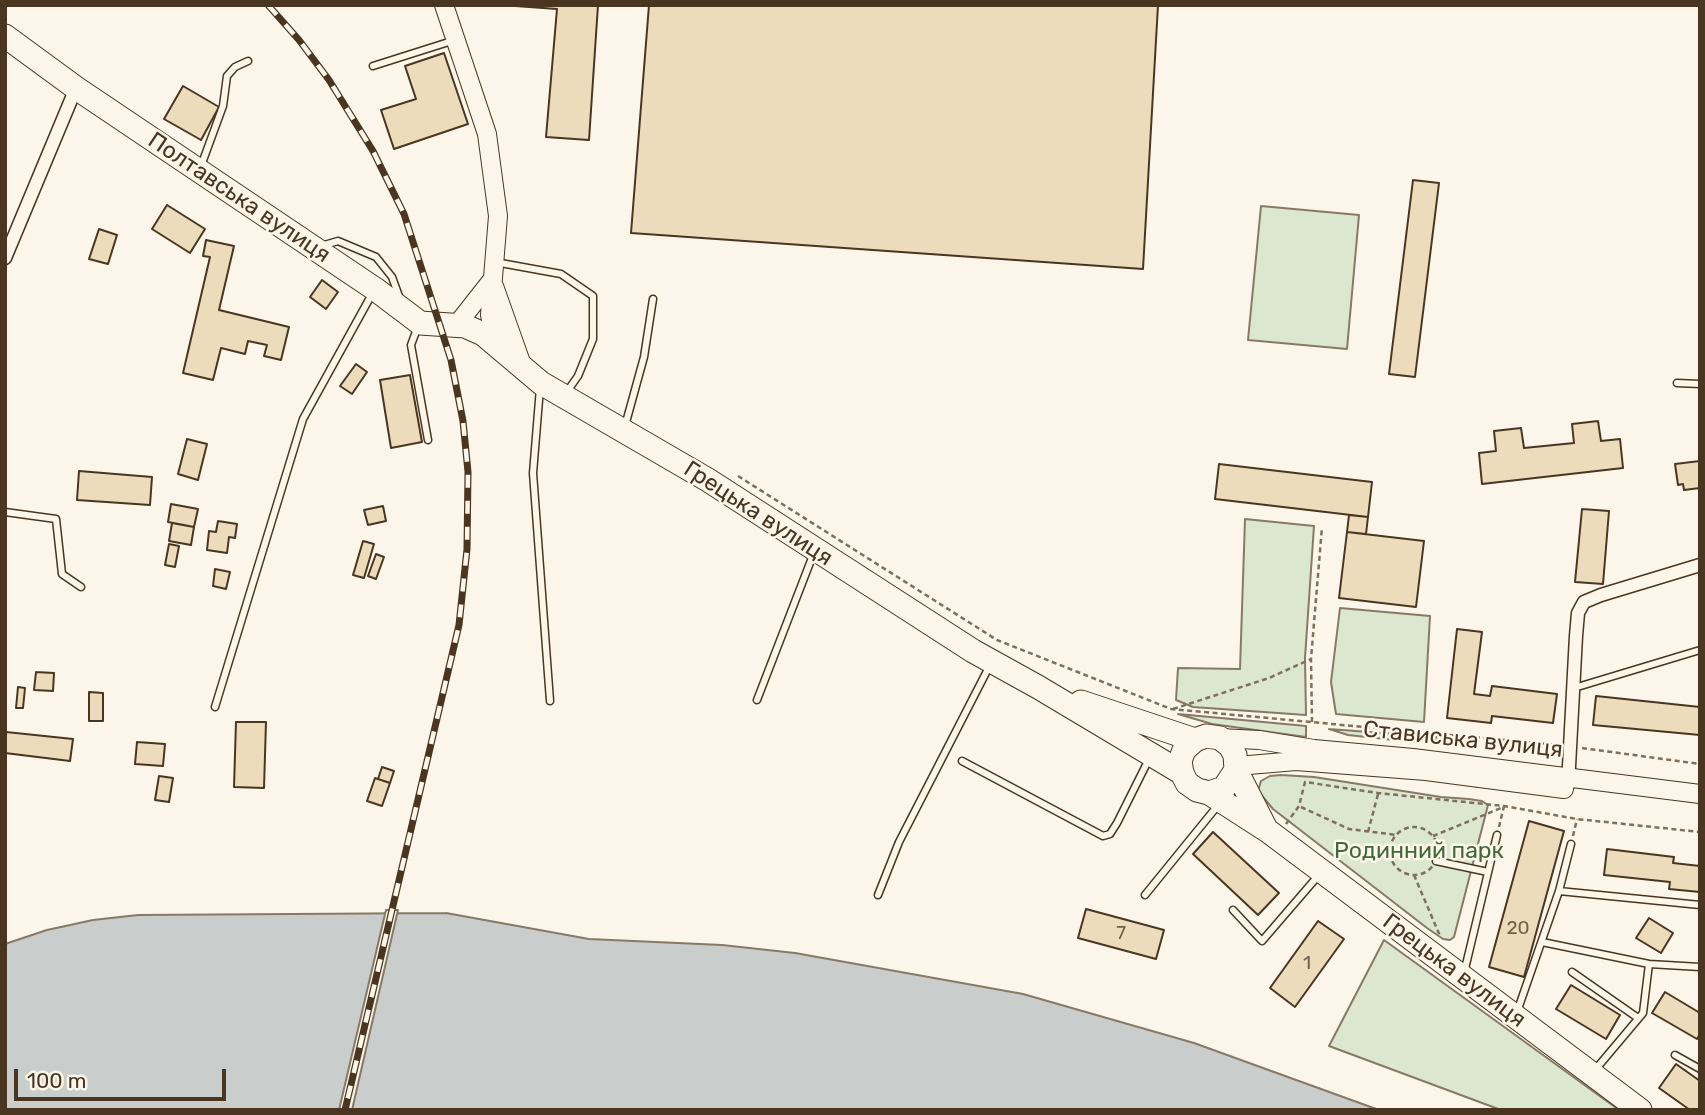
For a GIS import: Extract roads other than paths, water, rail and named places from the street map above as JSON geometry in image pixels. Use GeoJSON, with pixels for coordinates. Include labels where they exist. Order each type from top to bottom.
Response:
{"type":"FeatureCollection","features":[{"type":"Feature","properties":{"kind":"highway","name":"Полтавська вулиця"},"geometry":{"type":"LineString","coordinates":[[5,36],[76,88],[412,317],[455,327],[465,326],[490,340]]}},
{"type":"Feature","properties":{"kind":"highway","name":"Грецька вулиця"},"geometry":{"type":"LineString","coordinates":[[490,340],[532,376],[708,480],[991,662],[1182,774]]}},
{"type":"Feature","properties":{"kind":"highway","name":"Грецька вулиця"},"geometry":{"type":"LineString","coordinates":[[1038,688],[1195,740]]}},
{"type":"Feature","properties":{"kind":"highway"},"geometry":{"type":"LineString","coordinates":[[1206,736],[1220,738],[1230,746],[1235,755],[1236,768],[1215,797],[1188,783],[1182,774],[1180,761],[1184,750],[1195,740],[1206,736]]}},
{"type":"Feature","properties":{"kind":"highway","name":"Грецька вулиця"},"geometry":{"type":"LineString","coordinates":[[1236,768],[1271,834]]}},
{"type":"Feature","properties":{"kind":"highway","name":"Грецька вулиця"},"geometry":{"type":"LineString","coordinates":[[1215,797],[1271,834],[1640,1110]]}},
{"type":"Feature","properties":{"kind":"main road"},"geometry":{"type":"LineString","coordinates":[[444,5],[487,134],[498,216],[490,340]]}},
{"type":"Feature","properties":{"kind":"main road"},"geometry":{"type":"LineString","coordinates":[[455,327],[492,280]]}},
{"type":"Feature","properties":{"kind":"main road"},"geometry":{"type":"LineString","coordinates":[[492,280],[532,376]]}},
{"type":"Feature","properties":{"kind":"main road","name":"Стависька вулиця"},"geometry":{"type":"LineString","coordinates":[[1220,738],[1413,758],[1700,805]]}},
{"type":"Feature","properties":{"kind":"main road","name":"Стависька вулиця"},"geometry":{"type":"LineString","coordinates":[[1236,768],[1296,761],[1700,794]]}},
{"type":"Feature","properties":{"kind":"street"},"geometry":{"type":"LineString","coordinates":[[5,258],[8,244],[76,88]]}},
{"type":"Feature","properties":{"kind":"street"},"geometry":{"type":"LineString","coordinates":[[1569,783],[1578,613],[1584,603],[1601,595],[1700,565]]}},
{"type":"Feature","properties":{"kind":"lane"},"geometry":{"type":"LineString","coordinates":[[373,66],[456,40]]}},
{"type":"Feature","properties":{"kind":"lane"},"geometry":{"type":"LineString","coordinates":[[199,172],[223,106],[227,76],[235,66],[248,61]]}},
{"type":"Feature","properties":{"kind":"lane"},"geometry":{"type":"LineString","coordinates":[[313,248],[338,241],[376,257],[392,277],[412,317],[411,345],[428,440]]}},
{"type":"Feature","properties":{"kind":"lane"},"geometry":{"type":"LineString","coordinates":[[493,261],[561,274],[593,296],[593,339],[578,376],[564,396]]}},
{"type":"Feature","properties":{"kind":"lane"},"geometry":{"type":"LineString","coordinates":[[215,707],[303,419],[374,289]]}},
{"type":"Feature","properties":{"kind":"lane"},"geometry":{"type":"LineString","coordinates":[[624,431],[643,357],[653,299]]}},
{"type":"Feature","properties":{"kind":"lane"},"geometry":{"type":"LineString","coordinates":[[532,376],[533,473],[550,701]]}},
{"type":"Feature","properties":{"kind":"lane"},"geometry":{"type":"LineString","coordinates":[[1677,383],[1700,384]]}},
{"type":"Feature","properties":{"kind":"lane"},"geometry":{"type":"LineString","coordinates":[[5,512],[56,519],[62,574],[82,587]]}},
{"type":"Feature","properties":{"kind":"lane"},"geometry":{"type":"LineString","coordinates":[[757,700],[815,550]]}},
{"type":"Feature","properties":{"kind":"lane"},"geometry":{"type":"LineString","coordinates":[[1574,688],[1700,650]]}},
{"type":"Feature","properties":{"kind":"lane"},"geometry":{"type":"LineString","coordinates":[[878,895],[899,842],[991,662]]}},
{"type":"Feature","properties":{"kind":"lane"},"geometry":{"type":"LineString","coordinates":[[962,761],[1103,836],[1110,834],[1117,823],[1151,755]]}},
{"type":"Feature","properties":{"kind":"lane"},"geometry":{"type":"LineString","coordinates":[[1145,895],[1215,797]]}},
{"type":"Feature","properties":{"kind":"lane"},"geometry":{"type":"LineString","coordinates":[[1463,978],[1497,835]]}},
{"type":"Feature","properties":{"kind":"lane"},"geometry":{"type":"LineString","coordinates":[[1516,1017],[1559,891],[1571,844]]}},
{"type":"Feature","properties":{"kind":"lane"},"geometry":{"type":"LineString","coordinates":[[1436,861],[1488,872]]}},
{"type":"Feature","properties":{"kind":"lane"},"geometry":{"type":"LineString","coordinates":[[1233,910],[1262,942],[1321,872]]}},
{"type":"Feature","properties":{"kind":"lane"},"geometry":{"type":"LineString","coordinates":[[1559,891],[1700,905]]}},
{"type":"Feature","properties":{"kind":"lane"},"geometry":{"type":"LineString","coordinates":[[1542,942],[1649,964],[1700,967]]}},
{"type":"Feature","properties":{"kind":"lane"},"geometry":{"type":"LineString","coordinates":[[1591,1074],[1643,1013],[1649,964]]}},
{"type":"Feature","properties":{"kind":"lane"},"geometry":{"type":"LineString","coordinates":[[1573,972],[1639,1018]]}},
{"type":"Feature","properties":{"kind":"lane"},"geometry":{"type":"LineString","coordinates":[[1675,1055],[1700,1069]]}},
{"type":"Feature","properties":{"kind":"railway"},"geometry":{"type":"LineString","coordinates":[[268,5],[329,80],[373,151],[404,214],[451,360],[463,421],[468,472],[467,549],[459,625],[345,1110]]}},
{"type":"Feature","properties":{"kind":"park label","name":"Родинний парк"},"geometry":{"type":"Point","coordinates":[1419,851]}}]}
